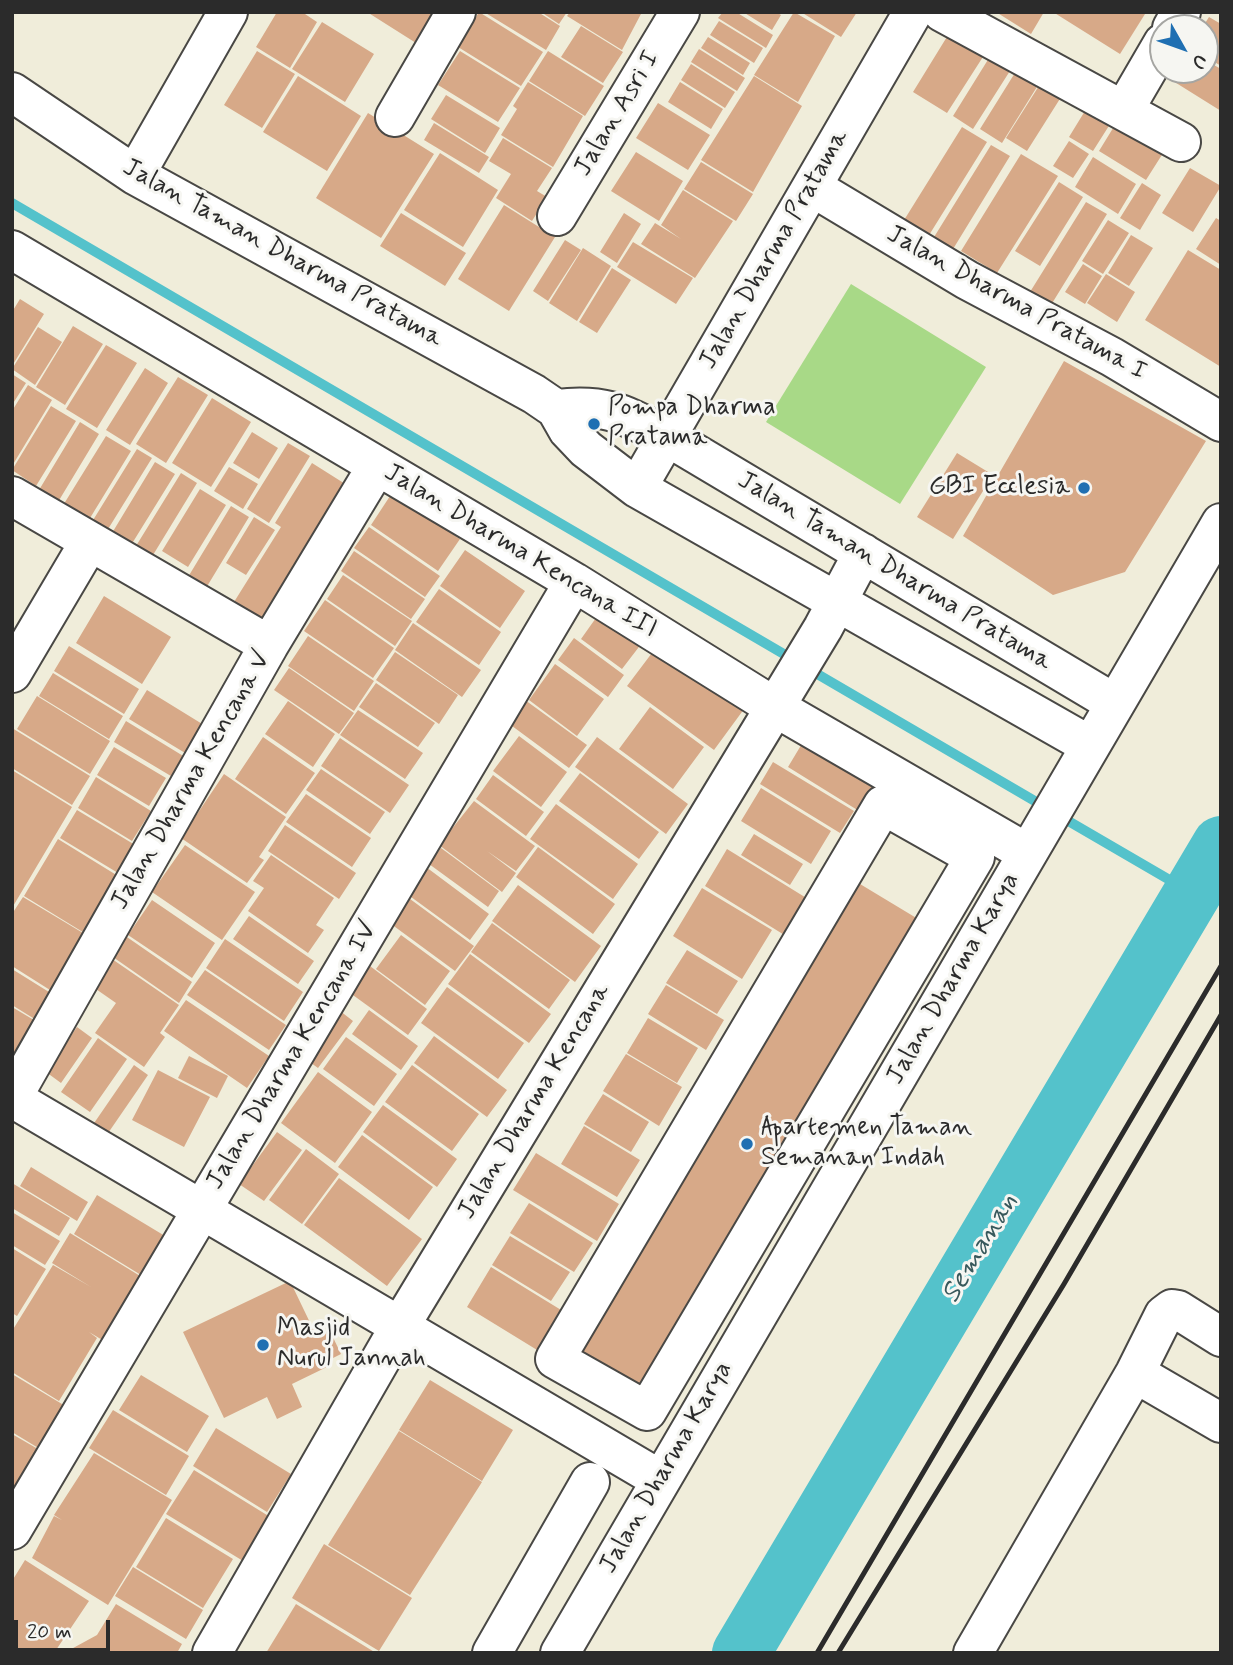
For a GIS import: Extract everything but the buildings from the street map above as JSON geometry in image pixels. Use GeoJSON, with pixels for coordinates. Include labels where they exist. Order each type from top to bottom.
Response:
{"type":"FeatureCollection","features":[{"type":"Feature","properties":{"kind":"street"},"geometry":{"type":"LineString","coordinates":[[135,175],[228,12]]}},
{"type":"Feature","properties":{"kind":"street"},"geometry":{"type":"LineString","coordinates":[[395,117],[456,12]]}},
{"type":"Feature","properties":{"kind":"street","name":"Jalan Asri I"},"geometry":{"type":"LineString","coordinates":[[557,216],[680,12]]}},
{"type":"Feature","properties":{"kind":"street","name":"Jalan Dharma Pratama"},"geometry":{"type":"LineString","coordinates":[[637,488],[913,12]]}},
{"type":"Feature","properties":{"kind":"street"},"geometry":{"type":"LineString","coordinates":[[942,12],[1181,142]]}},
{"type":"Feature","properties":{"kind":"street"},"geometry":{"type":"LineString","coordinates":[[1124,110],[1149,67]]}},
{"type":"Feature","properties":{"kind":"street","name":"Jalan Taman Dharma Pratama"},"geometry":{"type":"LineString","coordinates":[[12,92],[135,175],[534,394],[556,410],[568,430],[586,449],[637,488],[829,614],[1083,756]]}},
{"type":"Feature","properties":{"kind":"street","name":"Jalan Dharma Pratama I"},"geometry":{"type":"LineString","coordinates":[[812,187],[967,280],[1112,357],[1221,422]]}},
{"type":"Feature","properties":{"kind":"street","name":"Jalan Dharma Kencana III"},"geometry":{"type":"LineString","coordinates":[[12,250],[574,582],[774,704],[1032,845]]}},
{"type":"Feature","properties":{"kind":"street","name":"Jalan Taman Dharma Pratama"},"geometry":{"type":"LineString","coordinates":[[556,410],[587,405],[616,411],[666,436],[1115,703]]}},
{"type":"Feature","properties":{"kind":"street","name":"Jalan Dharma Kencana V"},"geometry":{"type":"LineString","coordinates":[[12,1098],[269,645],[377,466]]}},
{"type":"Feature","properties":{"kind":"street"},"geometry":{"type":"LineString","coordinates":[[12,496],[269,645]]}},
{"type":"Feature","properties":{"kind":"street","name":"Jalan Dharma Karya"},"geometry":{"type":"LineString","coordinates":[[560,1653],[1221,523]]}},
{"type":"Feature","properties":{"kind":"street"},"geometry":{"type":"LineString","coordinates":[[12,673],[90,541]]}},
{"type":"Feature","properties":{"kind":"street","name":"Jalan Dharma Kencana"},"geometry":{"type":"LineString","coordinates":[[212,1653],[400,1326],[829,614],[863,553]]}},
{"type":"Feature","properties":{"kind":"street","name":"Jalan Dharma Kencana IV"},"geometry":{"type":"LineString","coordinates":[[12,1530],[574,582]]}},
{"type":"Feature","properties":{"kind":"street"},"geometry":{"type":"LineString","coordinates":[[883,805],[975,857],[954,892],[647,1411],[555,1359],[883,805]]}},
{"type":"Feature","properties":{"kind":"street"},"geometry":{"type":"LineString","coordinates":[[954,892],[992,913]]}},
{"type":"Feature","properties":{"kind":"street"},"geometry":{"type":"LineString","coordinates":[[12,1098],[661,1480]]}},
{"type":"Feature","properties":{"kind":"street"},"geometry":{"type":"LineString","coordinates":[[974,1653],[1135,1373],[1164,1315],[1172,1309],[1221,1338]]}},
{"type":"Feature","properties":{"kind":"street"},"geometry":{"type":"LineString","coordinates":[[699,1323],[740,1345]]}},
{"type":"Feature","properties":{"kind":"street"},"geometry":{"type":"LineString","coordinates":[[1135,1373],[1221,1423]]}},
{"type":"Feature","properties":{"kind":"street"},"geometry":{"type":"LineString","coordinates":[[492,1653],[590,1482]]}},
{"type":"Feature","properties":{"kind":"green space"},"geometry":{"type":"Polygon","coordinates":[[[851,284],[986,367],[900,504],[766,422],[851,284]]]}},
{"type":"Feature","properties":{"kind":"waterway"},"geometry":{"type":"LineString","coordinates":[[12,203],[794,660]]}},
{"type":"Feature","properties":{"kind":"waterway"},"geometry":{"type":"LineString","coordinates":[[807,668],[1045,807]]}},
{"type":"Feature","properties":{"kind":"waterway"},"geometry":{"type":"LineString","coordinates":[[1058,815],[1192,893]]}},
{"type":"Feature","properties":{"kind":"waterway","name":"Semanan"},"geometry":{"type":"LineString","coordinates":[[741,1653],[1221,845]]}},
{"type":"Feature","properties":{"kind":"railway"},"geometry":{"type":"LineString","coordinates":[[817,1653],[1221,966]]}},
{"type":"Feature","properties":{"kind":"railway"},"geometry":{"type":"LineString","coordinates":[[838,1653],[1064,1284],[1221,1015]]}},
{"type":"Feature","properties":{"kind":"place","name":"Pompa Dharma Pratama"},"geometry":{"type":"Point","coordinates":[594,424]}},
{"type":"Feature","properties":{"kind":"place","name":"GBI Ecclesia"},"geometry":{"type":"Point","coordinates":[1084,488]}},
{"type":"Feature","properties":{"kind":"place","name":"Apartemen Taman Semanan Indah"},"geometry":{"type":"Point","coordinates":[747,1144]}},
{"type":"Feature","properties":{"kind":"place","name":"Masjid Nurul Jannah"},"geometry":{"type":"Point","coordinates":[263,1345]}}]}
